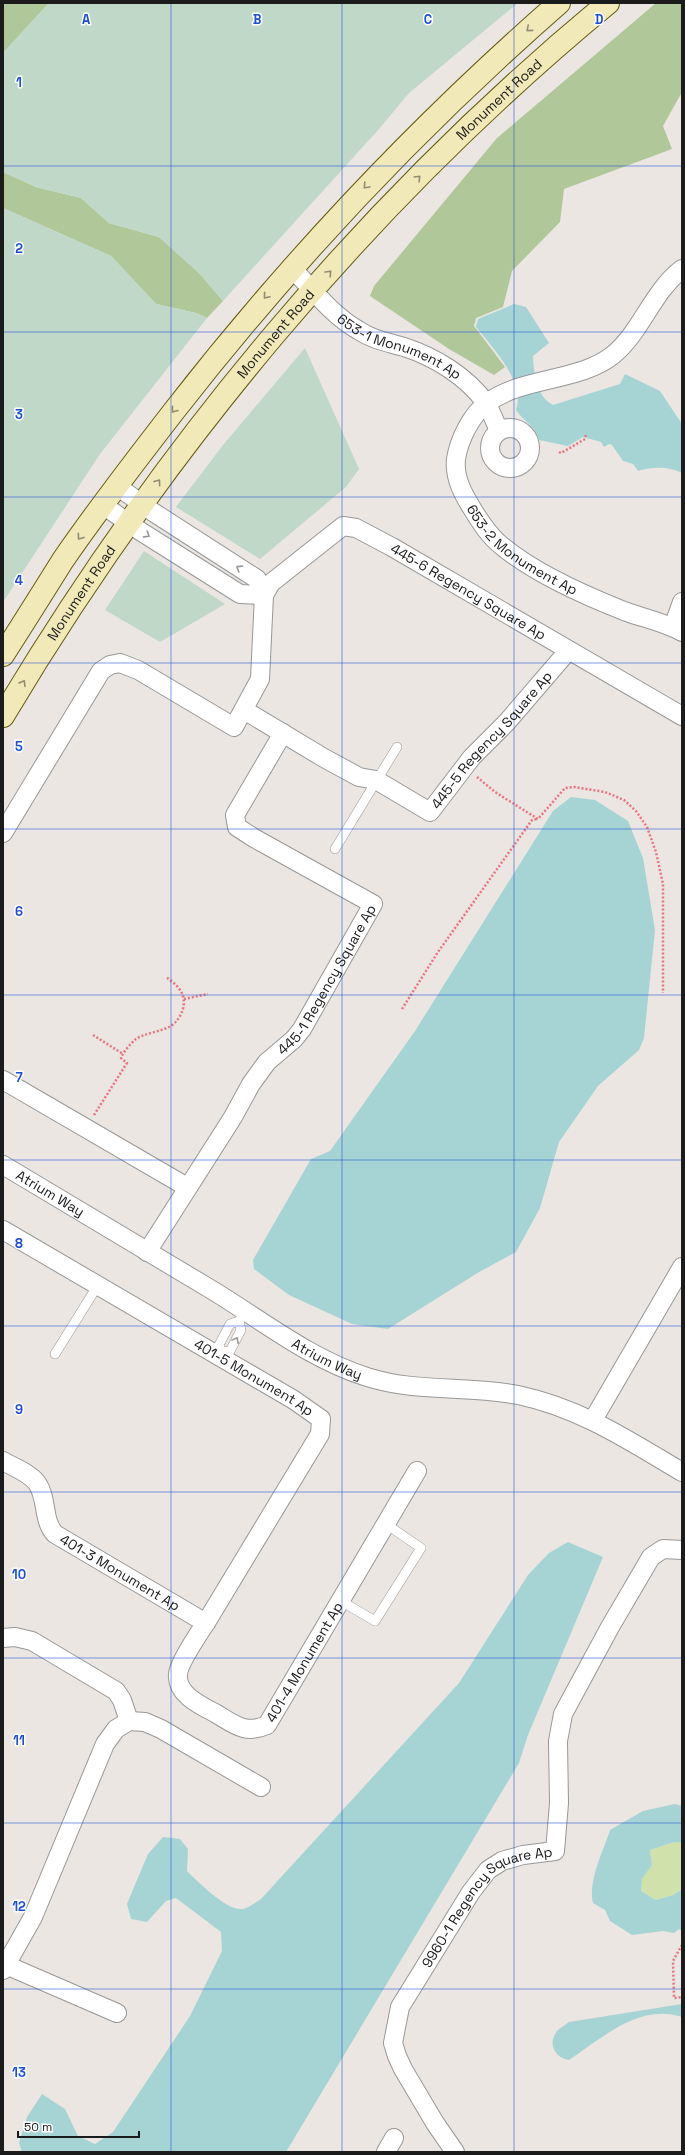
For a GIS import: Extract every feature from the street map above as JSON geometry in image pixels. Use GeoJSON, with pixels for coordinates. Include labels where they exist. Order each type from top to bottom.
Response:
{"type":"FeatureCollection","features":[{"type":"Feature","properties":{"kind":"main road"},"geometry":{"type":"LineString","coordinates":[[3,655],[64,560],[117,486],[225,346],[292,267],[371,180],[507,48],[559,3]]}},
{"type":"Feature","properties":{"kind":"main road","name":"Monument Road"},"geometry":{"type":"LineString","coordinates":[[3,716],[67,611],[142,504],[214,409],[313,290],[406,191],[489,108],[608,3]]}},
{"type":"Feature","properties":{"kind":"street","name":"653-1 Monument Ap"},"geometry":{"type":"LineString","coordinates":[[292,267],[336,313],[357,330],[382,342],[402,346],[432,358],[458,376],[486,404],[499,431]]}},
{"type":"Feature","properties":{"kind":"street"},"geometry":{"type":"LineString","coordinates":[[486,404],[511,390],[593,366],[613,354],[631,334],[663,285],[682,269]]}},
{"type":"Feature","properties":{"kind":"street","name":"653-2 Monument Ap"},"geometry":{"type":"LineString","coordinates":[[486,404],[470,423],[458,449],[455,471],[463,495],[481,522],[501,546],[581,593],[677,629]]}},
{"type":"Feature","properties":{"kind":"street"},"geometry":{"type":"LineString","coordinates":[[505,428],[519,430],[536,447],[523,464],[517,467],[504,467],[490,454],[491,441],[499,431],[505,428]]}},
{"type":"Feature","properties":{"kind":"street"},"geometry":{"type":"LineString","coordinates":[[3,833],[101,671],[110,665],[120,663],[138,670],[234,726],[260,679],[264,595],[257,580],[117,486]]}},
{"type":"Feature","properties":{"kind":"street"},"geometry":{"type":"LineString","coordinates":[[103,505],[240,594],[264,595]]}},
{"type":"Feature","properties":{"kind":"street","name":"445-6 Regency Square Ap"},"geometry":{"type":"LineString","coordinates":[[264,595],[271,583],[324,539],[343,526],[356,528],[682,716]]}},
{"type":"Feature","properties":{"kind":"street"},"geometry":{"type":"LineString","coordinates":[[193,564],[205,546]]}},
{"type":"Feature","properties":{"kind":"street"},"geometry":{"type":"LineString","coordinates":[[677,629],[682,602]]}},
{"type":"Feature","properties":{"kind":"street","name":"445-5 Regency Square Ap"},"geometry":{"type":"LineString","coordinates":[[244,710],[359,777],[376,780],[430,812],[464,767],[507,722],[568,651]]}},
{"type":"Feature","properties":{"kind":"street","name":"445-1 Regency Square Ap"},"geometry":{"type":"LineString","coordinates":[[147,1252],[233,1116],[251,1084],[267,1062],[294,1039],[302,1028],[373,904],[254,838],[237,826],[235,815],[284,733]]}},
{"type":"Feature","properties":{"kind":"street"},"geometry":{"type":"LineString","coordinates":[[3,1080],[187,1187]]}},
{"type":"Feature","properties":{"kind":"street","name":"Atrium Way"},"geometry":{"type":"LineString","coordinates":[[3,1165],[147,1252],[242,1316],[327,1362],[367,1377],[399,1385],[517,1394],[552,1403],[593,1420],[682,1472]]}},
{"type":"Feature","properties":{"kind":"street","name":"401-5 Monument Ap"},"geometry":{"type":"LineString","coordinates":[[3,1230],[221,1354],[294,1400],[321,1419],[320,1434],[206,1623]]}},
{"type":"Feature","properties":{"kind":"street"},"geometry":{"type":"LineString","coordinates":[[593,1420],[682,1267]]}},
{"type":"Feature","properties":{"kind":"street","name":"401-3 Monument Ap"},"geometry":{"type":"LineString","coordinates":[[3,1461],[37,1482],[43,1495],[48,1527],[55,1534],[206,1623]]}},
{"type":"Feature","properties":{"kind":"street","name":"401-4 Monument Ap"},"geometry":{"type":"LineString","coordinates":[[206,1623],[178,1673],[179,1685],[188,1696],[208,1709],[245,1730],[258,1730],[267,1725],[275,1713],[417,1471]]}},
{"type":"Feature","properties":{"kind":"street","name":"9960-1 Regency Square Ap"},"geometry":{"type":"LineString","coordinates":[[455,2152],[406,2076],[397,2056],[393,2043],[400,2007],[471,1892],[488,1870],[502,1861],[524,1855],[555,1851],[559,1803],[558,1741],[563,1714],[651,1557],[664,1549],[682,1550]]}},
{"type":"Feature","properties":{"kind":"street"},"geometry":{"type":"LineString","coordinates":[[3,1638],[15,1637],[32,1641],[116,1691],[122,1700],[130,1721]]}},
{"type":"Feature","properties":{"kind":"street"},"geometry":{"type":"LineString","coordinates":[[117,2014],[4,1967],[33,1917],[105,1744],[116,1729],[130,1721],[145,1722],[162,1729],[261,1788]]}},
{"type":"Feature","properties":{"kind":"lane"},"geometry":{"type":"LineString","coordinates":[[335,849],[397,747]]}},
{"type":"Feature","properties":{"kind":"lane"},"geometry":{"type":"LineString","coordinates":[[55,1354],[98,1285]]}},
{"type":"Feature","properties":{"kind":"lane"},"geometry":{"type":"LineString","coordinates":[[242,1316],[242,1330],[230,1351],[221,1354],[219,1344],[230,1324],[242,1316]]}},
{"type":"Feature","properties":{"kind":"lane"},"geometry":{"type":"LineString","coordinates":[[341,1601],[375,1621],[421,1548],[386,1524]]}},
{"type":"Feature","properties":{"kind":"path"},"geometry":{"type":"LineString","coordinates":[[558,452],[561,453],[585,439],[586,434]]}},
{"type":"Feature","properties":{"kind":"path"},"geometry":{"type":"LineString","coordinates":[[464,767],[495,792],[538,819]]}},
{"type":"Feature","properties":{"kind":"path"},"geometry":{"type":"LineString","coordinates":[[402,1009],[438,952],[532,820],[538,819],[565,788],[574,787],[605,792],[624,800],[636,811],[647,827],[663,884],[663,993]]}},
{"type":"Feature","properties":{"kind":"path"},"geometry":{"type":"LineString","coordinates":[[87,1129],[98,1107],[105,1100],[127,1063],[122,1060],[123,1054],[137,1038],[169,1027],[182,1013],[184,999],[179,988],[166,977]]}},
{"type":"Feature","properties":{"kind":"path"},"geometry":{"type":"LineString","coordinates":[[184,999],[208,994]]}},
{"type":"Feature","properties":{"kind":"path"},"geometry":{"type":"LineString","coordinates":[[93,1035],[123,1054]]}},
{"type":"Feature","properties":{"kind":"path"},"geometry":{"type":"LineString","coordinates":[[682,1945],[673,1961],[674,1998],[682,1997]]}},
{"type":"Feature","properties":{"kind":"green space"},"geometry":{"type":"Polygon","coordinates":[[[3,3],[49,3],[3,53],[3,3]]]}},
{"type":"Feature","properties":{"kind":"green space"},"geometry":{"type":"Polygon","coordinates":[[[49,3],[518,3],[409,93],[379,129],[223,301],[199,273],[159,237],[109,223],[81,198],[36,187],[3,172],[3,53],[49,3]]]}},
{"type":"Feature","properties":{"kind":"green space"},"geometry":{"type":"Polygon","coordinates":[[[656,3],[682,3],[682,92],[663,126],[672,149],[564,189],[560,222],[512,271],[503,307],[476,318],[474,326],[505,367],[494,375],[449,349],[370,296],[374,286],[497,138],[656,3]]]}},
{"type":"Feature","properties":{"kind":"green space"},"geometry":{"type":"Polygon","coordinates":[[[3,172],[36,187],[81,198],[109,223],[159,237],[199,273],[223,301],[207,318],[196,313],[156,304],[111,256],[3,208],[3,172]]]}},
{"type":"Feature","properties":{"kind":"green space"},"geometry":{"type":"Polygon","coordinates":[[[3,208],[111,256],[156,304],[196,313],[207,318],[100,454],[3,602],[3,208]]]}},
{"type":"Feature","properties":{"kind":"green space"},"geometry":{"type":"Polygon","coordinates":[[[305,348],[359,469],[346,487],[260,559],[176,507],[223,445],[305,348]]]}},
{"type":"Feature","properties":{"kind":"green space"},"geometry":{"type":"Polygon","coordinates":[[[144,551],[225,604],[160,642],[105,610],[144,551]]]}},
{"type":"Feature","properties":{"kind":"green space"},"geometry":{"type":"Polygon","coordinates":[[[674,1842],[682,1843],[682,1889],[673,1895],[656,1900],[641,1891],[642,1879],[652,1865],[650,1850],[674,1842]]]}},
{"type":"Feature","properties":{"kind":"water"},"geometry":{"type":"Polygon","coordinates":[[[514,304],[526,307],[549,343],[533,356],[537,384],[539,390],[547,401],[553,405],[620,384],[625,374],[660,391],[682,424],[682,473],[671,469],[660,468],[638,471],[633,464],[623,461],[612,445],[609,444],[604,447],[601,442],[583,437],[568,446],[539,440],[537,434],[531,426],[516,410],[518,399],[516,388],[506,366],[476,327],[478,319],[514,304]]]}},
{"type":"Feature","properties":{"kind":"water"},"geometry":{"type":"Polygon","coordinates":[[[571,797],[595,800],[628,821],[643,858],[655,930],[644,1038],[639,1050],[598,1086],[559,1142],[540,1208],[516,1252],[479,1272],[388,1329],[352,1324],[289,1295],[254,1269],[253,1260],[311,1159],[330,1151],[415,1031],[553,811],[571,797]]]}},
{"type":"Feature","properties":{"kind":"water"},"geometry":{"type":"Polygon","coordinates":[[[568,1542],[603,1557],[528,1735],[519,1763],[286,2152],[22,2152],[19,2143],[27,2117],[42,2094],[65,2109],[78,2136],[95,2144],[113,2132],[190,2016],[222,1951],[221,1932],[176,1898],[166,1901],[147,1922],[131,1919],[127,1904],[148,1854],[163,1837],[180,1839],[188,1849],[187,1871],[205,1888],[228,1905],[244,1909],[261,1899],[459,1683],[528,1575],[549,1553],[568,1542]]]}},
{"type":"Feature","properties":{"kind":"water"},"geometry":{"type":"Polygon","coordinates":[[[675,1804],[682,1806],[682,1843],[674,1842],[650,1850],[652,1865],[642,1879],[641,1891],[656,1900],[673,1895],[682,1889],[682,1931],[679,1929],[674,1933],[663,1931],[632,1935],[610,1921],[605,1910],[593,1903],[592,1894],[597,1866],[610,1830],[643,1811],[675,1804]]]}},
{"type":"Feature","properties":{"kind":"water"},"geometry":{"type":"Polygon","coordinates":[[[682,2004],[682,2017],[666,2014],[651,2015],[636,2019],[608,2033],[569,2060],[559,2056],[554,2049],[553,2039],[555,2035],[559,2029],[569,2022],[682,2004]]]}}]}
